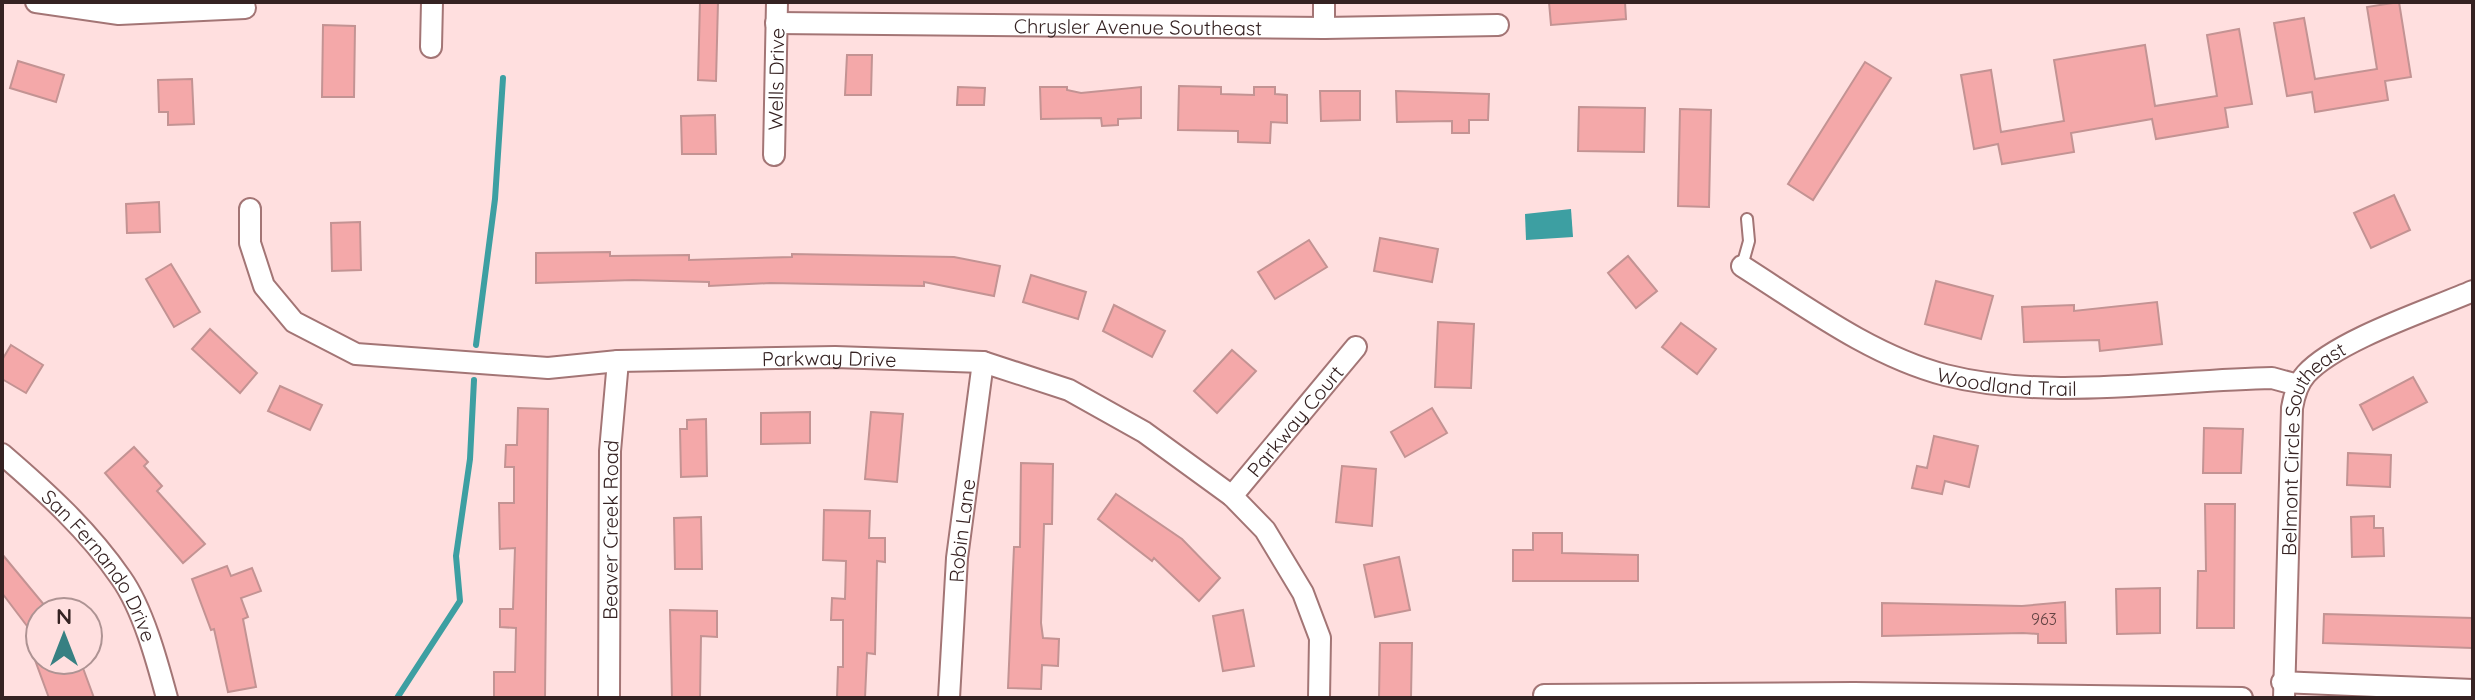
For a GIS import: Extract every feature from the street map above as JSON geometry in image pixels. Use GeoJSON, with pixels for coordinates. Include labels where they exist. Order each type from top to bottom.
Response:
{"type":"FeatureCollection","features":[{"type":"Feature","properties":{"kind":"street"},"geometry":{"type":"LineString","coordinates":[[36,2],[119,8],[245,8]]}},
{"type":"Feature","properties":{"kind":"street"},"geometry":{"type":"LineString","coordinates":[[431,47],[432,2]]}},
{"type":"Feature","properties":{"kind":"street","name":"Wells Drive"},"geometry":{"type":"LineString","coordinates":[[774,155],[777,2]]}},
{"type":"Feature","properties":{"kind":"street"},"geometry":{"type":"LineString","coordinates":[[1324,2],[1324,28]]}},
{"type":"Feature","properties":{"kind":"street","name":"Chrysler Avenue Southeast"},"geometry":{"type":"LineString","coordinates":[[776,23],[1324,28],[1498,25]]}},
{"type":"Feature","properties":{"kind":"street","name":"Parkway Drive"},"geometry":{"type":"LineString","coordinates":[[250,209],[250,243],[264,286],[294,322],[356,354],[548,368],[618,361],[835,357],[983,362],[1043,379],[1093,402],[1144,432],[1232,496],[1265,530],[1303,593],[1320,638],[1319,698]]}},
{"type":"Feature","properties":{"kind":"street","name":"Woodland Trail"},"geometry":{"type":"LineString","coordinates":[[1742,266],[1865,340],[1945,375],[2028,385],[2272,378],[2298,385]]}},
{"type":"Feature","properties":{"kind":"street","name":"Belmont Circle Southeast"},"geometry":{"type":"LineString","coordinates":[[2283,690],[2292,408],[2298,385],[2315,366],[2363,339],[2473,291]]}},
{"type":"Feature","properties":{"kind":"street","name":"Parkway Court"},"geometry":{"type":"LineString","coordinates":[[1232,496],[1356,347]]}},
{"type":"Feature","properties":{"kind":"street","name":"Beaver Creek Road"},"geometry":{"type":"LineString","coordinates":[[609,698],[610,451],[618,361]]}},
{"type":"Feature","properties":{"kind":"street","name":"Robin Lane"},"geometry":{"type":"LineString","coordinates":[[949,698],[957,558],[983,362]]}},
{"type":"Feature","properties":{"kind":"street","name":"San Fernando Drive"},"geometry":{"type":"LineString","coordinates":[[2,454],[59,504],[122,579],[156,658],[167,698]]}},
{"type":"Feature","properties":{"kind":"street"},"geometry":{"type":"LineString","coordinates":[[2283,690],[2473,690]]}},
{"type":"Feature","properties":{"kind":"street"},"geometry":{"type":"LineString","coordinates":[[1544,695],[1854,693],[2242,698]]}},
{"type":"Feature","properties":{"kind":"lane"},"geometry":{"type":"LineString","coordinates":[[1742,266],[1749,241],[1747,219]]}},
{"type":"Feature","properties":{"kind":"water"},"geometry":{"type":"Polygon","coordinates":[[[1571,209],[1573,237],[1526,240],[1525,214],[1571,209]]]}},
{"type":"Feature","properties":{"kind":"building"},"geometry":{"type":"Polygon","coordinates":[[[700,2],[718,2],[716,81],[698,80],[700,2]]]}},
{"type":"Feature","properties":{"kind":"building"},"geometry":{"type":"Polygon","coordinates":[[[1549,2],[1625,2],[1626,19],[1551,25],[1549,2]]]}},
{"type":"Feature","properties":{"kind":"building"},"geometry":{"type":"Polygon","coordinates":[[[2399,2],[2411,77],[2385,81],[2388,100],[2315,112],[2312,92],[2287,96],[2274,23],[2304,18],[2315,79],[2377,69],[2367,7],[2399,2]]]}},
{"type":"Feature","properties":{"kind":"building"},"geometry":{"type":"Polygon","coordinates":[[[323,25],[355,26],[354,97],[322,97],[323,25]]]}},
{"type":"Feature","properties":{"kind":"building"},"geometry":{"type":"Polygon","coordinates":[[[2239,29],[2252,104],[2225,108],[2228,127],[2156,139],[2152,119],[2071,133],[2074,152],[2002,164],[1998,144],[1974,149],[1961,75],[1991,70],[2001,132],[2064,121],[2054,60],[2145,45],[2155,106],[2217,96],[2207,35],[2239,29]]]}},
{"type":"Feature","properties":{"kind":"building"},"geometry":{"type":"Polygon","coordinates":[[[847,55],[872,55],[871,95],[845,95],[847,55]]]}},
{"type":"Feature","properties":{"kind":"building"},"geometry":{"type":"Polygon","coordinates":[[[18,61],[64,75],[56,102],[10,88],[18,61]]]}},
{"type":"Feature","properties":{"kind":"building"},"geometry":{"type":"Polygon","coordinates":[[[1865,62],[1891,78],[1813,200],[1788,184],[1865,62]]]}},
{"type":"Feature","properties":{"kind":"building"},"geometry":{"type":"Polygon","coordinates":[[[192,79],[194,124],[168,125],[168,112],[159,112],[158,80],[192,79]]]}},
{"type":"Feature","properties":{"kind":"building"},"geometry":{"type":"Polygon","coordinates":[[[1179,86],[1221,87],[1221,94],[1254,95],[1254,87],[1275,87],[1275,94],[1287,95],[1287,123],[1271,122],[1270,143],[1238,142],[1238,131],[1178,130],[1179,86]]]}},
{"type":"Feature","properties":{"kind":"building"},"geometry":{"type":"Polygon","coordinates":[[[958,87],[985,88],[984,105],[957,105],[958,87]]]}},
{"type":"Feature","properties":{"kind":"building"},"geometry":{"type":"Polygon","coordinates":[[[1040,87],[1067,87],[1067,90],[1081,93],[1141,87],[1141,118],[1118,119],[1118,125],[1102,126],[1101,118],[1041,119],[1040,87]]]}},
{"type":"Feature","properties":{"kind":"building"},"geometry":{"type":"Polygon","coordinates":[[[1320,91],[1360,91],[1360,120],[1321,121],[1320,91]]]}},
{"type":"Feature","properties":{"kind":"building"},"geometry":{"type":"Polygon","coordinates":[[[1396,91],[1489,94],[1488,120],[1469,120],[1469,133],[1452,133],[1452,121],[1397,122],[1396,91]]]}},
{"type":"Feature","properties":{"kind":"building"},"geometry":{"type":"Polygon","coordinates":[[[1579,107],[1645,108],[1644,152],[1578,151],[1579,107]]]}},
{"type":"Feature","properties":{"kind":"building"},"geometry":{"type":"Polygon","coordinates":[[[1680,109],[1711,110],[1709,207],[1678,206],[1680,109]]]}},
{"type":"Feature","properties":{"kind":"building"},"geometry":{"type":"Polygon","coordinates":[[[715,115],[716,154],[682,154],[681,116],[715,115]]]}},
{"type":"Feature","properties":{"kind":"building"},"geometry":{"type":"Polygon","coordinates":[[[2394,195],[2410,230],[2371,248],[2354,213],[2394,195]]]}},
{"type":"Feature","properties":{"kind":"building"},"geometry":{"type":"Polygon","coordinates":[[[159,202],[160,232],[127,233],[126,204],[159,202]]]}},
{"type":"Feature","properties":{"kind":"building"},"geometry":{"type":"Polygon","coordinates":[[[360,222],[361,270],[332,271],[331,223],[360,222]]]}},
{"type":"Feature","properties":{"kind":"building"},"geometry":{"type":"Polygon","coordinates":[[[1380,238],[1438,249],[1432,282],[1374,271],[1380,238]]]}},
{"type":"Feature","properties":{"kind":"building"},"geometry":{"type":"Polygon","coordinates":[[[1309,240],[1327,267],[1275,299],[1258,272],[1309,240]]]}},
{"type":"Feature","properties":{"kind":"building"},"geometry":{"type":"Polygon","coordinates":[[[610,252],[610,256],[689,255],[689,260],[792,257],[792,254],[954,257],[1000,266],[994,296],[924,282],[924,286],[770,283],[709,286],[709,282],[633,280],[536,283],[536,253],[610,252]]]}},
{"type":"Feature","properties":{"kind":"building"},"geometry":{"type":"Polygon","coordinates":[[[1628,256],[1657,291],[1636,308],[1608,273],[1628,256]]]}},
{"type":"Feature","properties":{"kind":"building"},"geometry":{"type":"Polygon","coordinates":[[[171,264],[200,312],[174,327],[146,279],[171,264]]]}},
{"type":"Feature","properties":{"kind":"building"},"geometry":{"type":"Polygon","coordinates":[[[1031,275],[1086,292],[1078,319],[1023,302],[1031,275]]]}},
{"type":"Feature","properties":{"kind":"building"},"geometry":{"type":"Polygon","coordinates":[[[1936,281],[1993,296],[1981,339],[1925,324],[1936,281]]]}},
{"type":"Feature","properties":{"kind":"building"},"geometry":{"type":"Polygon","coordinates":[[[2157,302],[2162,344],[2100,351],[2099,340],[2024,342],[2022,307],[2074,305],[2074,311],[2157,302]]]}},
{"type":"Feature","properties":{"kind":"building"},"geometry":{"type":"Polygon","coordinates":[[[1114,305],[1165,331],[1152,357],[1103,331],[1114,305]]]}},
{"type":"Feature","properties":{"kind":"building"},"geometry":{"type":"Polygon","coordinates":[[[1438,322],[1474,324],[1471,388],[1435,387],[1438,322]]]}},
{"type":"Feature","properties":{"kind":"building"},"geometry":{"type":"Polygon","coordinates":[[[1681,323],[1716,349],[1697,374],[1662,347],[1681,323]]]}},
{"type":"Feature","properties":{"kind":"building"},"geometry":{"type":"Polygon","coordinates":[[[210,329],[257,373],[240,393],[192,349],[210,329]]]}},
{"type":"Feature","properties":{"kind":"building"},"geometry":{"type":"Polygon","coordinates":[[[11,345],[43,365],[26,393],[2,379],[2,360],[11,345]]]}},
{"type":"Feature","properties":{"kind":"building"},"geometry":{"type":"Polygon","coordinates":[[[1232,350],[1256,371],[1217,413],[1194,391],[1232,350]]]}},
{"type":"Feature","properties":{"kind":"building"},"geometry":{"type":"Polygon","coordinates":[[[2413,377],[2427,402],[2373,430],[2360,405],[2413,377]]]}},
{"type":"Feature","properties":{"kind":"building"},"geometry":{"type":"Polygon","coordinates":[[[280,386],[322,405],[310,430],[268,411],[280,386]]]}},
{"type":"Feature","properties":{"kind":"building"},"geometry":{"type":"Polygon","coordinates":[[[518,408],[548,409],[545,698],[494,698],[494,672],[515,672],[516,628],[500,627],[500,609],[513,609],[515,548],[500,549],[499,503],[514,503],[514,467],[505,467],[506,445],[517,445],[518,408]]]}},
{"type":"Feature","properties":{"kind":"building"},"geometry":{"type":"Polygon","coordinates":[[[1432,408],[1447,433],[1405,457],[1391,432],[1432,408]]]}},
{"type":"Feature","properties":{"kind":"building"},"geometry":{"type":"Polygon","coordinates":[[[810,412],[810,443],[761,444],[761,413],[810,412]]]}},
{"type":"Feature","properties":{"kind":"building"},"geometry":{"type":"Polygon","coordinates":[[[871,412],[903,414],[897,482],[865,479],[871,412]]]}},
{"type":"Feature","properties":{"kind":"building"},"geometry":{"type":"Polygon","coordinates":[[[706,419],[707,476],[681,477],[680,429],[687,429],[687,420],[706,419]]]}},
{"type":"Feature","properties":{"kind":"building"},"geometry":{"type":"Polygon","coordinates":[[[2204,428],[2243,429],[2241,473],[2203,473],[2204,428]]]}},
{"type":"Feature","properties":{"kind":"building"},"geometry":{"type":"Polygon","coordinates":[[[1934,436],[1978,446],[1969,487],[1945,481],[1942,494],[1912,488],[1917,466],[1927,468],[1934,436]]]}},
{"type":"Feature","properties":{"kind":"building"},"geometry":{"type":"Polygon","coordinates":[[[134,447],[148,462],[144,466],[162,486],[157,491],[205,544],[183,563],[105,473],[134,447]]]}},
{"type":"Feature","properties":{"kind":"building"},"geometry":{"type":"Polygon","coordinates":[[[2348,453],[2391,455],[2390,487],[2347,485],[2348,453]]]}},
{"type":"Feature","properties":{"kind":"building"},"geometry":{"type":"Polygon","coordinates":[[[1021,463],[1053,464],[1052,524],[1044,524],[1041,623],[1043,638],[1059,639],[1058,666],[1042,665],[1041,689],[1008,688],[1014,547],[1020,547],[1021,463]]]}},
{"type":"Feature","properties":{"kind":"building"},"geometry":{"type":"Polygon","coordinates":[[[1342,466],[1376,469],[1372,526],[1336,522],[1342,466]]]}},
{"type":"Feature","properties":{"kind":"building"},"geometry":{"type":"Polygon","coordinates":[[[1116,494],[1182,539],[1220,578],[1199,601],[1154,558],[1152,561],[1098,519],[1116,494]]]}},
{"type":"Feature","properties":{"kind":"building"},"geometry":{"type":"Polygon","coordinates":[[[2205,504],[2235,504],[2234,628],[2197,628],[2198,571],[2206,571],[2205,504]]]}},
{"type":"Feature","properties":{"kind":"building"},"geometry":{"type":"Polygon","coordinates":[[[824,510],[870,511],[869,538],[885,538],[885,562],[877,561],[875,654],[867,653],[865,698],[837,698],[838,667],[843,667],[843,620],[831,620],[832,598],[845,599],[846,561],[823,560],[824,510]]]}},
{"type":"Feature","properties":{"kind":"building"},"geometry":{"type":"Polygon","coordinates":[[[2374,516],[2374,528],[2383,528],[2384,556],[2352,557],[2351,517],[2374,516]]]}},
{"type":"Feature","properties":{"kind":"building"},"geometry":{"type":"Polygon","coordinates":[[[701,517],[702,569],[675,569],[674,518],[701,517]]]}},
{"type":"Feature","properties":{"kind":"building"},"geometry":{"type":"Polygon","coordinates":[[[1533,533],[1562,533],[1562,553],[1638,555],[1638,581],[1513,581],[1513,550],[1533,550],[1533,533]]]}},
{"type":"Feature","properties":{"kind":"building"},"geometry":{"type":"Polygon","coordinates":[[[2,554],[37,596],[24,596],[24,622],[2,593],[2,554]]]}},
{"type":"Feature","properties":{"kind":"building"},"geometry":{"type":"Polygon","coordinates":[[[1399,557],[1410,610],[1375,617],[1364,565],[1399,557]]]}},
{"type":"Feature","properties":{"kind":"building"},"geometry":{"type":"Polygon","coordinates":[[[227,566],[231,576],[252,568],[261,591],[241,598],[248,617],[243,619],[256,687],[228,692],[214,629],[211,630],[192,579],[227,566]]]}},
{"type":"Feature","properties":{"kind":"building"},"geometry":{"type":"Polygon","coordinates":[[[2160,588],[2160,633],[2117,634],[2116,589],[2160,588]]]}},
{"type":"Feature","properties":{"kind":"building"},"geometry":{"type":"Polygon","coordinates":[[[2065,602],[2066,643],[2038,643],[2038,634],[2023,633],[1882,636],[1882,603],[2022,606],[2065,602]]]}},
{"type":"Feature","properties":{"kind":"building"},"geometry":{"type":"Polygon","coordinates":[[[670,610],[717,611],[717,637],[701,636],[700,698],[672,698],[670,610]]]}},
{"type":"Feature","properties":{"kind":"building"},"geometry":{"type":"Polygon","coordinates":[[[1243,610],[1254,666],[1223,671],[1213,616],[1243,610]]]}},
{"type":"Feature","properties":{"kind":"building"},"geometry":{"type":"Polygon","coordinates":[[[2324,614],[2473,618],[2472,648],[2323,643],[2324,614]]]}},
{"type":"Feature","properties":{"kind":"building"},"geometry":{"type":"Polygon","coordinates":[[[1380,643],[1412,643],[1411,698],[1379,698],[1380,643]]]}},
{"type":"Feature","properties":{"kind":"building"},"geometry":{"type":"Polygon","coordinates":[[[41,676],[86,676],[94,698],[49,698],[41,676]]]}},
{"type":"Feature","properties":{"kind":"waterway"},"geometry":{"type":"LineString","coordinates":[[476,345],[495,199],[503,78]]}},
{"type":"Feature","properties":{"kind":"waterway"},"geometry":{"type":"LineString","coordinates":[[397,698],[460,601],[456,556],[470,459],[474,380]]}}]}
